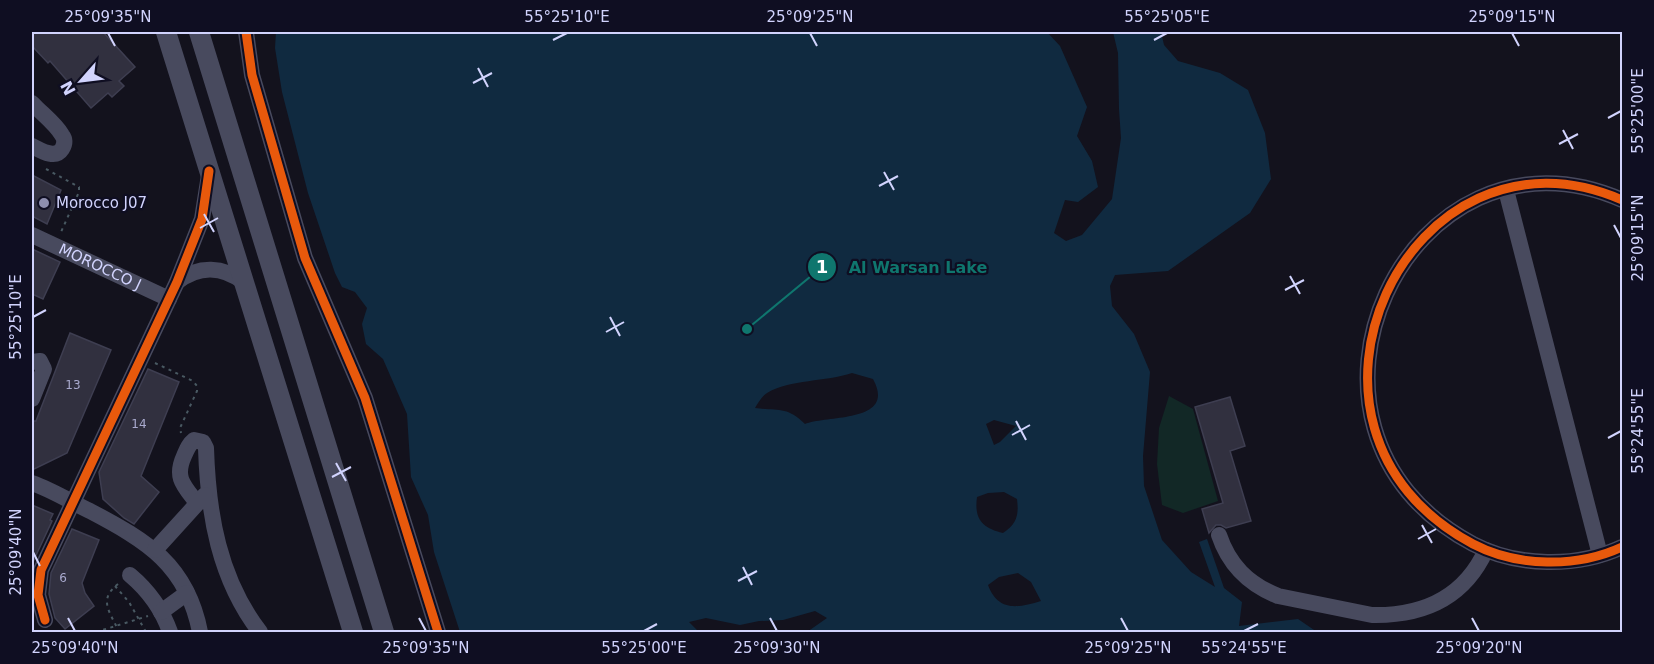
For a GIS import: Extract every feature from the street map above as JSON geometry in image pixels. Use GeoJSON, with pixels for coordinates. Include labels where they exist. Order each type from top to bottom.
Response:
{"type":"FeatureCollection","features":[{"type":"Feature","properties":{"kind":"street"},"geometry":{"type":"LineString","coordinates":[[166,32],[352,633]]}},
{"type":"Feature","properties":{"kind":"street"},"geometry":{"type":"LineString","coordinates":[[199,32],[384,633]]}},
{"type":"Feature","properties":{"kind":"street"},"geometry":{"type":"LineString","coordinates":[[246,32],[252,75],[305,258],[365,398],[438,633]]}},
{"type":"Feature","properties":{"kind":"street"},"geometry":{"type":"LineString","coordinates":[[32,103],[64,137],[65,141],[59,152],[51,154],[32,146]]}},
{"type":"Feature","properties":{"kind":"street"},"geometry":{"type":"LineString","coordinates":[[43,620],[36,574],[177,282],[202,219],[209,171]]}},
{"type":"Feature","properties":{"kind":"street"},"geometry":{"type":"LineString","coordinates":[[1623,200],[1598,191],[1568,185],[1536,185],[1506,190],[1479,200],[1455,213],[1433,230],[1401,267],[1383,297],[1372,329],[1367,359],[1367,389],[1373,420],[1384,450],[1397,474],[1421,505],[1439,522],[1486,550],[1535,561],[1568,561],[1623,548]]}},
{"type":"Feature","properties":{"kind":"street"},"geometry":{"type":"LineString","coordinates":[[1506,190],[1600,555]]}},
{"type":"Feature","properties":{"kind":"street","name":"MOROCCO J"},"geometry":{"type":"LineString","coordinates":[[32,234],[169,299]]}},
{"type":"Feature","properties":{"kind":"street"},"geometry":{"type":"LineString","coordinates":[[177,282],[193,272],[211,269],[229,273],[245,284]]}},
{"type":"Feature","properties":{"kind":"street"},"geometry":{"type":"LineString","coordinates":[[32,362],[40,361],[44,369],[32,399]]}},
{"type":"Feature","properties":{"kind":"street"},"geometry":{"type":"LineString","coordinates":[[203,497],[181,481],[179,469],[189,444],[194,440],[204,442],[206,448],[203,497],[228,577],[260,633]]}},
{"type":"Feature","properties":{"kind":"street"},"geometry":{"type":"LineString","coordinates":[[32,483],[123,529],[155,550],[173,570],[187,593],[201,632]]}},
{"type":"Feature","properties":{"kind":"street"},"geometry":{"type":"LineString","coordinates":[[155,550],[203,497]]}},
{"type":"Feature","properties":{"kind":"street"},"geometry":{"type":"LineString","coordinates":[[1219,535],[1236,568],[1245,578],[1266,591],[1278,596],[1372,615],[1416,611],[1444,599],[1455,592],[1473,573],[1486,550]]}},
{"type":"Feature","properties":{"kind":"street"},"geometry":{"type":"LineString","coordinates":[[130,575],[151,596],[170,633]]}},
{"type":"Feature","properties":{"kind":"street"},"geometry":{"type":"LineString","coordinates":[[161,612],[187,593]]}},
{"type":"Feature","properties":{"kind":"path"},"geometry":{"type":"LineString","coordinates":[[51,154],[46,163],[46,169],[77,185],[80,190],[55,246]]}},
{"type":"Feature","properties":{"kind":"path"},"geometry":{"type":"LineString","coordinates":[[32,327],[32,362]]}},
{"type":"Feature","properties":{"kind":"path"},"geometry":{"type":"LineString","coordinates":[[142,357],[193,381],[197,386],[197,391],[180,428],[182,433],[194,440]]}},
{"type":"Feature","properties":{"kind":"path"},"geometry":{"type":"LineString","coordinates":[[119,633],[106,600],[108,592],[130,575]]}},
{"type":"Feature","properties":{"kind":"path"},"geometry":{"type":"LineString","coordinates":[[115,586],[129,602],[146,633]]}},
{"type":"Feature","properties":{"kind":"path"},"geometry":{"type":"LineString","coordinates":[[96,633],[161,612]]}},
{"type":"Feature","properties":{"kind":"green space"},"geometry":{"type":"Polygon","coordinates":[[[1169,396],[1193,409],[1218,501],[1183,513],[1162,505],[1157,464],[1159,428],[1169,396]]]}},
{"type":"Feature","properties":{"kind":"water"},"geometry":{"type":"Polygon","coordinates":[[[276,32],[1047,32],[1060,46],[1087,107],[1077,136],[1092,161],[1098,187],[1078,202],[1065,200],[1054,233],[1066,241],[1082,235],[1112,199],[1121,138],[1118,53],[1113,32],[1161,32],[1164,45],[1178,61],[1220,73],[1248,90],[1265,133],[1271,179],[1250,213],[1168,271],[1115,275],[1110,286],[1112,306],[1134,334],[1150,372],[1143,456],[1144,486],[1162,540],[1191,572],[1215,587],[1199,542],[1207,539],[1224,588],[1242,602],[1239,626],[1298,619],[1317,632],[807,632],[827,618],[815,611],[783,620],[740,625],[706,618],[689,622],[699,632],[460,632],[434,552],[428,515],[411,477],[407,414],[383,359],[366,344],[362,324],[367,308],[355,292],[342,287],[335,273],[308,193],[282,92],[275,48],[276,32]],[[852,373],[776,388],[765,394],[755,408],[787,412],[805,424],[857,415],[876,403],[878,393],[873,379],[852,373]],[[994,420],[986,424],[994,445],[1016,426],[994,420]],[[1004,492],[988,493],[977,497],[978,517],[985,525],[1003,533],[1016,519],[1017,499],[1004,492]],[[1018,573],[999,577],[988,585],[992,594],[1003,604],[1017,606],[1041,601],[1031,582],[1018,573]]]}},
{"type":"Feature","properties":{"kind":"building"},"geometry":{"type":"Polygon","coordinates":[[[32,32],[103,32],[135,67],[119,81],[124,86],[112,97],[108,93],[91,108],[50,61],[48,63],[32,46],[32,32]]]}},
{"type":"Feature","properties":{"kind":"building","name":"Morocco J07"},"geometry":{"type":"Polygon","coordinates":[[[32,175],[61,190],[47,224],[32,216],[32,175]]]}},
{"type":"Feature","properties":{"kind":"building"},"geometry":{"type":"Polygon","coordinates":[[[32,249],[60,262],[43,299],[32,294],[32,249]]]}},
{"type":"Feature","properties":{"kind":"building"},"geometry":{"type":"Polygon","coordinates":[[[70,333],[111,350],[67,453],[32,470],[32,421],[36,421],[70,333]]]}},
{"type":"Feature","properties":{"kind":"building"},"geometry":{"type":"Polygon","coordinates":[[[148,369],[179,382],[141,476],[159,492],[134,524],[103,499],[99,472],[148,369]]]}},
{"type":"Feature","properties":{"kind":"building"},"geometry":{"type":"Polygon","coordinates":[[[1230,397],[1245,446],[1230,451],[1251,521],[1226,528],[1216,525],[1209,533],[1202,509],[1223,503],[1195,407],[1230,397]]]}},
{"type":"Feature","properties":{"kind":"building"},"geometry":{"type":"Polygon","coordinates":[[[32,505],[53,514],[32,564],[32,505]]]}},
{"type":"Feature","properties":{"kind":"building"},"geometry":{"type":"Polygon","coordinates":[[[72,529],[99,540],[82,583],[85,593],[94,606],[65,629],[55,618],[49,594],[51,573],[72,529]]]}},
{"type":"Feature","properties":{"kind":"cycle path"},"geometry":{"type":"LineString","coordinates":[[246,32],[252,75],[305,258],[365,398],[438,632]]}},
{"type":"Feature","properties":{"kind":"cycle path"},"geometry":{"type":"LineString","coordinates":[[45,620],[38,595],[41,570],[177,282],[202,219],[209,171]]}},
{"type":"Feature","properties":{"kind":"cycle path"},"geometry":{"type":"LineString","coordinates":[[1622,200],[1546,183],[1479,198],[1424,237],[1386,294],[1368,360],[1374,428],[1408,492],[1473,544],[1509,557],[1547,562],[1586,559],[1622,547]]}},
{"type":"Feature","properties":{"kind":"place","name":"Morocco J07"},"geometry":{"type":"Point","coordinates":[44,203]}},
{"type":"Feature","properties":{"kind":"place","name":"Al Warsan Lake"},"geometry":{"type":"Point","coordinates":[747,329]}}]}
